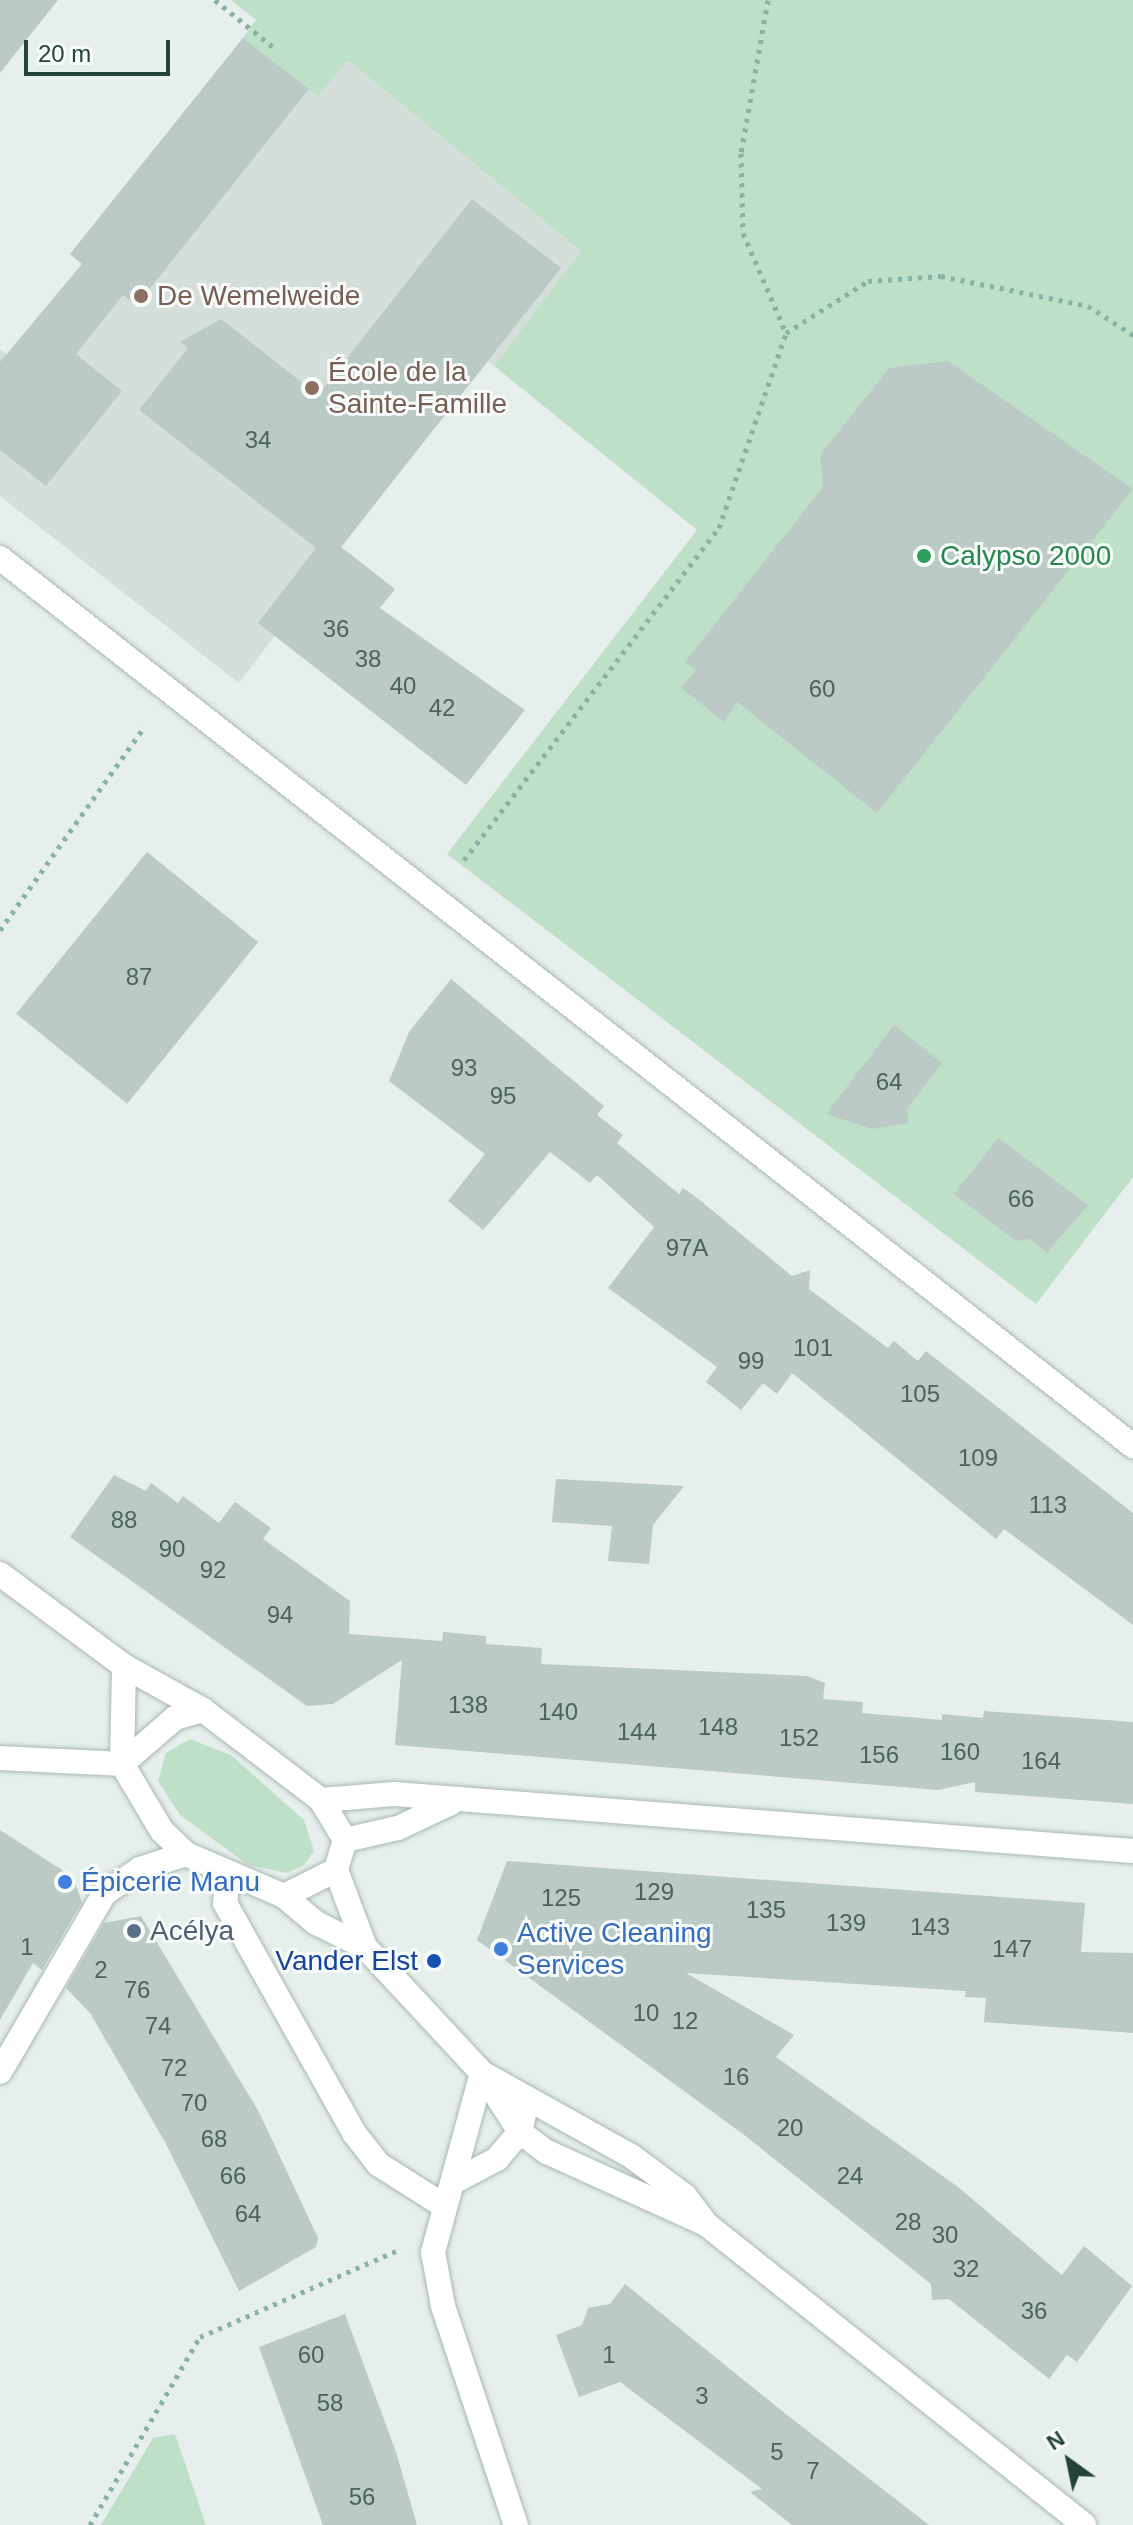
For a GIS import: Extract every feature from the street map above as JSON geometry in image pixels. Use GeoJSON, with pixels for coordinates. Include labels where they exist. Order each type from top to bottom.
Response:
{"type":"FeatureCollection","features":[{"type":"Feature","properties":{"kind":"street"},"geometry":{"type":"LineString","coordinates":[[0,558],[1133,1446]]}},
{"type":"Feature","properties":{"kind":"street"},"geometry":{"type":"LineString","coordinates":[[0,1574],[124,1666],[203,1710],[321,1800],[345,1840],[336,1870],[365,1947]]}},
{"type":"Feature","properties":{"kind":"street"},"geometry":{"type":"LineString","coordinates":[[124,1666],[122,1764],[162,1831],[186,1854],[228,1876],[284,1896],[316,1923],[365,1947],[482,2073],[520,2132],[547,2152],[706,2224],[1084,2525]]}},
{"type":"Feature","properties":{"kind":"street"},"geometry":{"type":"LineString","coordinates":[[0,1758],[122,1764],[175,1718],[203,1710]]}},
{"type":"Feature","properties":{"kind":"street"},"geometry":{"type":"LineString","coordinates":[[321,1800],[394,1794],[451,1803],[1133,1851]]}},
{"type":"Feature","properties":{"kind":"street"},"geometry":{"type":"LineString","coordinates":[[345,1840],[398,1828],[451,1803]]}},
{"type":"Feature","properties":{"kind":"street"},"geometry":{"type":"LineString","coordinates":[[0,2072],[104,1894],[140,1869],[186,1854]]}},
{"type":"Feature","properties":{"kind":"street"},"geometry":{"type":"LineString","coordinates":[[284,1896],[336,1870]]}},
{"type":"Feature","properties":{"kind":"street"},"geometry":{"type":"LineString","coordinates":[[228,1876],[225,1903],[354,2133],[378,2164],[447,2194]]}},
{"type":"Feature","properties":{"kind":"street"},"geometry":{"type":"LineString","coordinates":[[482,2073],[433,2252],[443,2306],[516,2525]]}},
{"type":"Feature","properties":{"kind":"street"},"geometry":{"type":"LineString","coordinates":[[482,2073],[527,2101],[631,2156],[685,2196],[706,2224]]}},
{"type":"Feature","properties":{"kind":"street"},"geometry":{"type":"LineString","coordinates":[[447,2194],[484,2171],[520,2132],[527,2101]]}},
{"type":"Feature","properties":{"kind":"path"},"geometry":{"type":"LineString","coordinates":[[215,0],[273,47]]}},
{"type":"Feature","properties":{"kind":"path"},"geometry":{"type":"LineString","coordinates":[[768,0],[741,153],[743,233],[786,333]]}},
{"type":"Feature","properties":{"kind":"path"},"geometry":{"type":"LineString","coordinates":[[464,860],[719,528],[786,333],[868,281],[941,276],[1088,306],[1133,335]]}},
{"type":"Feature","properties":{"kind":"path"},"geometry":{"type":"LineString","coordinates":[[0,930],[145,726]]}},
{"type":"Feature","properties":{"kind":"path"},"geometry":{"type":"LineString","coordinates":[[90,2525],[200,2337],[399,2250]]}},
{"type":"Feature","properties":{"kind":"shaded area","name":"École de la Sainte-Famille"},"geometry":{"type":"Polygon","coordinates":[[[243,38],[309,89],[348,59],[582,251],[494,366],[488,362],[405,464],[239,683],[0,496],[0,349],[7,354],[82,264],[70,254],[144,161],[158,173],[170,130],[243,38]]]}},
{"type":"Feature","properties":{"kind":"green space"},"geometry":{"type":"Polygon","coordinates":[[[231,0],[1133,0],[1133,1177],[1036,1304],[447,854],[697,530],[494,366],[581,251],[348,60],[318,96],[243,38],[256,20],[231,0]]]}},
{"type":"Feature","properties":{"kind":"green space"},"geometry":{"type":"Polygon","coordinates":[[[190,1739],[231,1755],[304,1820],[314,1851],[304,1865],[287,1873],[248,1865],[180,1815],[158,1781],[166,1753],[190,1739]]]}},
{"type":"Feature","properties":{"kind":"green space"},"geometry":{"type":"Polygon","coordinates":[[[175,2434],[206,2525],[101,2525],[153,2438],[175,2434]]]}},
{"type":"Feature","properties":{"kind":"building"},"geometry":{"type":"Polygon","coordinates":[[[0,0],[58,0],[0,73],[0,0]]]}},
{"type":"Feature","properties":{"kind":"building"},"geometry":{"type":"Polygon","coordinates":[[[243,38],[309,89],[136,306],[123,295],[76,354],[122,391],[46,486],[0,450],[0,362],[82,264],[70,254],[243,38]]]}},
{"type":"Feature","properties":{"kind":"building"},"geometry":{"type":"Polygon","coordinates":[[[472,199],[561,268],[341,547],[395,589],[380,608],[525,710],[466,785],[258,623],[316,548],[139,410],[188,348],[180,342],[221,319],[318,395],[472,199]]]}},
{"type":"Feature","properties":{"kind":"building","name":"Calypso 2000"},"geometry":{"type":"Polygon","coordinates":[[[948,361],[1133,489],[877,813],[737,702],[724,722],[681,688],[696,670],[685,662],[823,487],[820,455],[889,368],[948,361]]]}},
{"type":"Feature","properties":{"kind":"building"},"geometry":{"type":"Polygon","coordinates":[[[147,852],[258,942],[127,1104],[16,1014],[147,852]]]}},
{"type":"Feature","properties":{"kind":"building"},"geometry":{"type":"Polygon","coordinates":[[[451,979],[604,1106],[597,1115],[623,1135],[617,1143],[679,1194],[683,1188],[696,1197],[792,1276],[810,1270],[809,1289],[888,1348],[894,1341],[918,1361],[926,1351],[1133,1513],[1133,1625],[1004,1529],[996,1539],[792,1373],[777,1394],[763,1383],[741,1410],[706,1382],[717,1367],[608,1288],[654,1227],[597,1175],[590,1183],[550,1152],[483,1230],[448,1201],[485,1154],[389,1081],[409,1032],[451,979]]]}},
{"type":"Feature","properties":{"kind":"building"},"geometry":{"type":"Polygon","coordinates":[[[894,1025],[942,1063],[907,1109],[909,1123],[872,1129],[826,1114],[894,1025]]]}},
{"type":"Feature","properties":{"kind":"building"},"geometry":{"type":"Polygon","coordinates":[[[998,1138],[1088,1205],[1047,1253],[1030,1239],[1016,1241],[954,1194],[998,1138]]]}},
{"type":"Feature","properties":{"kind":"building"},"geometry":{"type":"Polygon","coordinates":[[[114,1475],[146,1491],[151,1483],[178,1503],[183,1496],[219,1523],[235,1502],[271,1528],[263,1539],[350,1601],[349,1634],[442,1641],[443,1632],[486,1636],[486,1644],[542,1648],[541,1664],[807,1676],[825,1683],[823,1699],[863,1702],[862,1713],[942,1720],[942,1714],[983,1718],[984,1711],[1133,1722],[1133,1804],[975,1792],[975,1782],[938,1790],[395,1745],[402,1660],[333,1704],[307,1706],[70,1537],[114,1475]]]}},
{"type":"Feature","properties":{"kind":"building"},"geometry":{"type":"Polygon","coordinates":[[[556,1479],[684,1486],[653,1525],[649,1564],[608,1561],[612,1526],[552,1522],[556,1479]]]}},
{"type":"Feature","properties":{"kind":"building"},"geometry":{"type":"Polygon","coordinates":[[[0,1830],[73,1877],[82,1902],[42,1970],[33,1963],[0,2020],[0,1830]]]}},
{"type":"Feature","properties":{"kind":"building"},"geometry":{"type":"Polygon","coordinates":[[[507,1861],[1085,1903],[1081,1952],[1133,1953],[1133,2033],[984,2022],[986,1998],[965,1997],[966,1991],[686,1973],[794,2035],[776,2057],[958,2187],[1062,2275],[1084,2246],[1132,2286],[1077,2362],[1067,2355],[1049,2379],[949,2299],[932,2300],[931,2284],[743,2134],[477,1940],[507,1861]]]}},
{"type":"Feature","properties":{"kind":"building"},"geometry":{"type":"Polygon","coordinates":[[[141,1916],[259,2112],[318,2238],[316,2247],[239,2291],[165,2142],[90,2013],[66,1988],[104,1923],[141,1916]]]}},
{"type":"Feature","properties":{"kind":"building"},"geometry":{"type":"Polygon","coordinates":[[[625,2284],[929,2525],[792,2525],[750,2492],[762,2489],[620,2382],[579,2397],[556,2335],[582,2325],[588,2308],[610,2304],[625,2284]]]}},
{"type":"Feature","properties":{"kind":"building"},"geometry":{"type":"Polygon","coordinates":[[[345,2314],[396,2452],[417,2525],[323,2525],[259,2347],[345,2314]]]}},
{"type":"Feature","properties":{"kind":"place","name":"De Wemelweide"},"geometry":{"type":"Point","coordinates":[141,296]}},
{"type":"Feature","properties":{"kind":"place","name":"École de la Sainte-Famille"},"geometry":{"type":"Point","coordinates":[312,388]}},
{"type":"Feature","properties":{"kind":"place","name":"Calypso 2000"},"geometry":{"type":"Point","coordinates":[924,556]}},
{"type":"Feature","properties":{"kind":"place","name":"Épicerie Manu"},"geometry":{"type":"Point","coordinates":[65,1882]}},
{"type":"Feature","properties":{"kind":"place","name":"Acélya"},"geometry":{"type":"Point","coordinates":[134,1931]}},
{"type":"Feature","properties":{"kind":"place","name":"Active Cleaning Services"},"geometry":{"type":"Point","coordinates":[501,1949]}},
{"type":"Feature","properties":{"kind":"place","name":"Vander Elst"},"geometry":{"type":"Point","coordinates":[434,1961]}}]}
